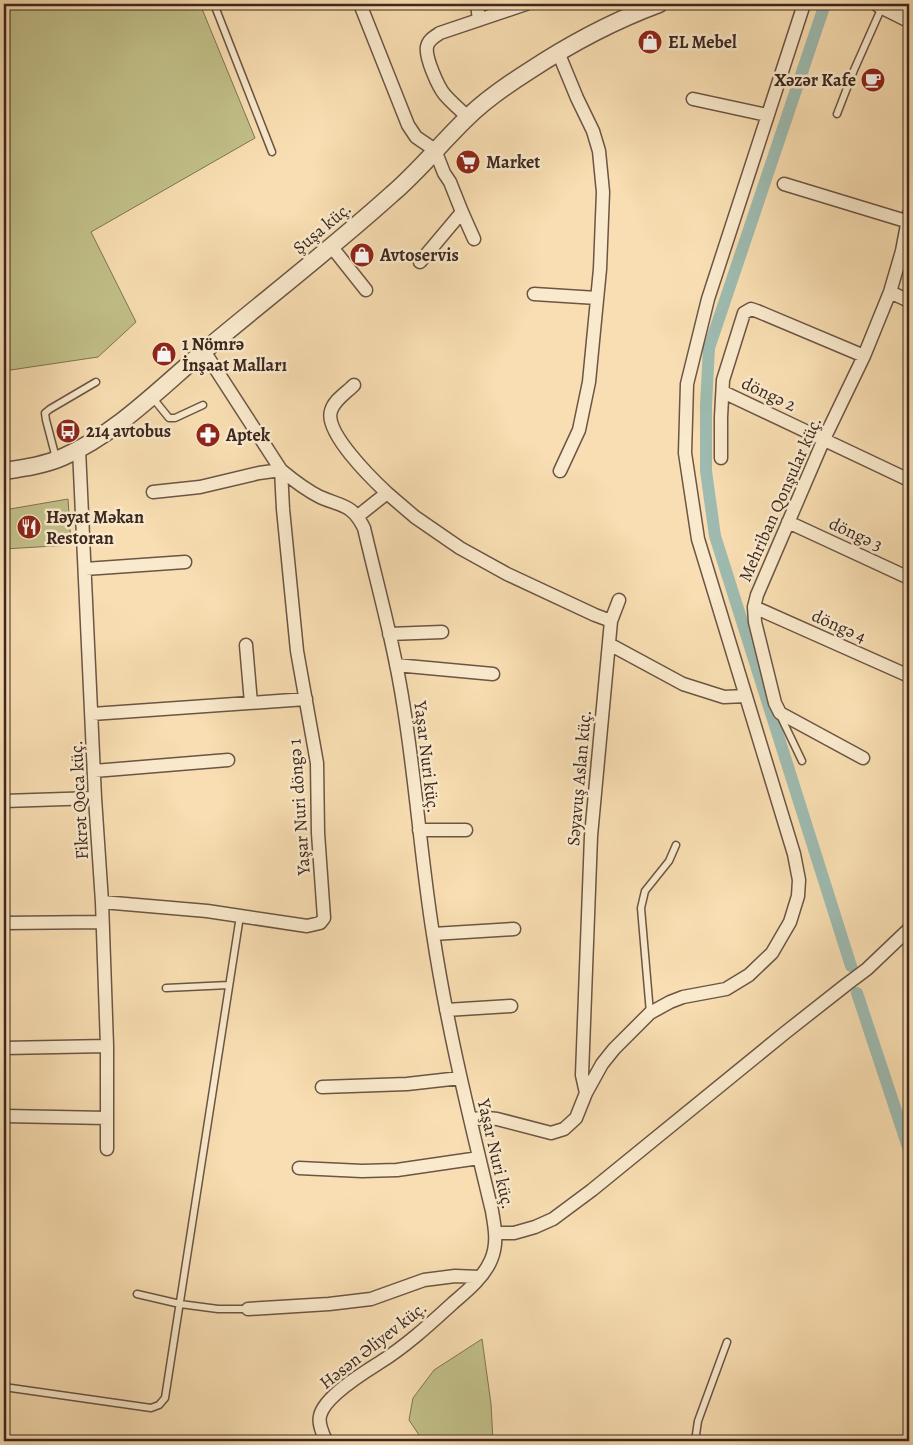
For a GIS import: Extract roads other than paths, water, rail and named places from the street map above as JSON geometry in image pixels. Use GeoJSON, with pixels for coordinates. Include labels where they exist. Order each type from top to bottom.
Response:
{"type":"FeatureCollection","features":[{"type":"Feature","properties":{"kind":"street"},"geometry":{"type":"LineString","coordinates":[[360,4],[408,125],[416,137],[435,150],[474,239]]}},
{"type":"Feature","properties":{"kind":"street"},"geometry":{"type":"LineString","coordinates":[[477,4],[479,20]]}},
{"type":"Feature","properties":{"kind":"street"},"geometry":{"type":"LineString","coordinates":[[468,117],[443,94],[437,83],[428,60],[426,48],[430,39],[440,33],[526,4]]}},
{"type":"Feature","properties":{"kind":"street","name":"Şuşa küç."},"geometry":{"type":"LineString","coordinates":[[4,471],[42,464],[57,459],[79,449],[104,434],[394,193],[468,117],[491,97],[558,52],[616,21],[657,4]]}},
{"type":"Feature","properties":{"kind":"street"},"geometry":{"type":"LineString","coordinates":[[586,1092],[602,1064],[614,1049],[650,1013],[683,997],[726,989],[749,975],[772,953],[790,922],[798,896],[799,880],[794,854],[698,539],[685,453],[687,384],[708,299],[804,4]]}},
{"type":"Feature","properties":{"kind":"street"},"geometry":{"type":"LineString","coordinates":[[881,5],[909,19]]}},
{"type":"Feature","properties":{"kind":"street"},"geometry":{"type":"LineString","coordinates":[[558,52],[593,130],[599,151],[603,192],[600,269],[589,382],[579,430],[560,471]]}},
{"type":"Feature","properties":{"kind":"street"},"geometry":{"type":"LineString","coordinates":[[693,99],[767,115]]}},
{"type":"Feature","properties":{"kind":"street"},"geometry":{"type":"LineString","coordinates":[[784,184],[909,219]]}},
{"type":"Feature","properties":{"kind":"street"},"geometry":{"type":"LineString","coordinates":[[420,262],[462,212]]}},
{"type":"Feature","properties":{"kind":"street","name":"Mehriban Qonşular küç."},"geometry":{"type":"LineString","coordinates":[[780,714],[775,704],[755,622],[754,607],[757,595],[824,439],[864,356],[890,292],[909,219]]}},
{"type":"Feature","properties":{"kind":"street"},"geometry":{"type":"LineString","coordinates":[[331,246],[366,290]]}},
{"type":"Feature","properties":{"kind":"street"},"geometry":{"type":"LineString","coordinates":[[890,292],[909,301]]}},
{"type":"Feature","properties":{"kind":"street"},"geometry":{"type":"LineString","coordinates":[[534,294],[597,298]]}},
{"type":"Feature","properties":{"kind":"street"},"geometry":{"type":"LineString","coordinates":[[721,458],[723,380],[744,313],[751,309],[758,310],[864,356]]}},
{"type":"Feature","properties":{"kind":"street"},"geometry":{"type":"LineString","coordinates":[[204,351],[281,470],[294,481],[320,497],[351,509],[358,516],[387,494]]}},
{"type":"Feature","properties":{"kind":"street"},"geometry":{"type":"LineString","coordinates":[[354,385],[336,401],[331,409],[330,417],[344,445],[358,465],[387,494],[415,517],[460,548],[508,574],[612,622]]}},
{"type":"Feature","properties":{"kind":"street","name":"döngə 2"},"geometry":{"type":"LineString","coordinates":[[722,392],[909,480]]}},
{"type":"Feature","properties":{"kind":"street","name":"Fikrət Qoca küç."},"geometry":{"type":"LineString","coordinates":[[79,449],[95,798],[102,902],[107,1046],[107,1149]]}},
{"type":"Feature","properties":{"kind":"street"},"geometry":{"type":"LineString","coordinates":[[153,492],[200,488],[260,473],[281,470]]}},
{"type":"Feature","properties":{"kind":"street","name":"Yaşar Nuri döngə 1"},"geometry":{"type":"LineString","coordinates":[[102,902],[240,916],[307,926],[320,923],[324,918],[318,833],[317,763],[297,651],[281,470]]}},
{"type":"Feature","properties":{"kind":"street","name":"Yaşar Nuri küç."},"geometry":{"type":"LineString","coordinates":[[358,516],[364,528],[396,664],[404,710],[433,934],[446,1010],[496,1233]]}},
{"type":"Feature","properties":{"kind":"street","name":"döngə 3"},"geometry":{"type":"LineString","coordinates":[[788,522],[909,578]]}},
{"type":"Feature","properties":{"kind":"street"},"geometry":{"type":"LineString","coordinates":[[85,569],[184,562]]}},
{"type":"Feature","properties":{"kind":"street","name":"Səyavuş Aslan küç."},"geometry":{"type":"LineString","coordinates":[[470,1119],[497,1119],[551,1133],[564,1129],[576,1118],[586,1092],[582,1075],[591,836],[609,644],[612,622],[619,600]]}},
{"type":"Feature","properties":{"kind":"street","name":"döngə 4"},"geometry":{"type":"LineString","coordinates":[[754,607],[909,676]]}},
{"type":"Feature","properties":{"kind":"street"},"geometry":{"type":"LineString","coordinates":[[389,634],[442,632]]}},
{"type":"Feature","properties":{"kind":"street"},"geometry":{"type":"LineString","coordinates":[[609,644],[683,684],[724,698],[746,696]]}},
{"type":"Feature","properties":{"kind":"street"},"geometry":{"type":"LineString","coordinates":[[246,645],[251,703]]}},
{"type":"Feature","properties":{"kind":"street"},"geometry":{"type":"LineString","coordinates":[[396,664],[493,674]]}},
{"type":"Feature","properties":{"kind":"street"},"geometry":{"type":"LineString","coordinates":[[92,714],[306,699]]}},
{"type":"Feature","properties":{"kind":"street"},"geometry":{"type":"LineString","coordinates":[[780,714],[863,758]]}},
{"type":"Feature","properties":{"kind":"street"},"geometry":{"type":"LineString","coordinates":[[94,772],[228,760]]}},
{"type":"Feature","properties":{"kind":"street"},"geometry":{"type":"LineString","coordinates":[[4,801],[95,798]]}},
{"type":"Feature","properties":{"kind":"street"},"geometry":{"type":"LineString","coordinates":[[419,830],[466,830]]}},
{"type":"Feature","properties":{"kind":"street"},"geometry":{"type":"LineString","coordinates":[[4,923],[102,922]]}},
{"type":"Feature","properties":{"kind":"street"},"geometry":{"type":"LineString","coordinates":[[433,934],[514,929]]}},
{"type":"Feature","properties":{"kind":"street"},"geometry":{"type":"LineString","coordinates":[[496,1233],[514,1233],[535,1227],[553,1219],[569,1208],[847,984],[909,929]]}},
{"type":"Feature","properties":{"kind":"street"},"geometry":{"type":"LineString","coordinates":[[446,1010],[511,1006]]}},
{"type":"Feature","properties":{"kind":"street"},"geometry":{"type":"LineString","coordinates":[[4,1048],[107,1046]]}},
{"type":"Feature","properties":{"kind":"street"},"geometry":{"type":"LineString","coordinates":[[322,1086],[407,1084],[460,1078]]}},
{"type":"Feature","properties":{"kind":"street"},"geometry":{"type":"LineString","coordinates":[[4,1116],[107,1118]]}},
{"type":"Feature","properties":{"kind":"street"},"geometry":{"type":"LineString","coordinates":[[300,1168],[362,1171],[396,1170],[479,1158]]}},
{"type":"Feature","properties":{"kind":"street","name":"Həsən Əliyev küç."},"geometry":{"type":"LineString","coordinates":[[326,1441],[319,1418],[322,1409],[337,1392],[416,1337],[480,1277],[491,1259],[496,1233]]}},
{"type":"Feature","properties":{"kind":"street"},"geometry":{"type":"LineString","coordinates":[[248,1308],[329,1304],[371,1299],[424,1280],[455,1276],[480,1277]]}},
{"type":"Feature","properties":{"kind":"lane"},"geometry":{"type":"LineString","coordinates":[[214,4],[272,152]]}},
{"type":"Feature","properties":{"kind":"lane"},"geometry":{"type":"LineString","coordinates":[[837,114],[881,5]]}},
{"type":"Feature","properties":{"kind":"lane"},"geometry":{"type":"LineString","coordinates":[[57,459],[45,413],[96,382]]}},
{"type":"Feature","properties":{"kind":"lane"},"geometry":{"type":"LineString","coordinates":[[152,396],[169,418],[175,418],[204,405]]}},
{"type":"Feature","properties":{"kind":"lane"},"geometry":{"type":"LineString","coordinates":[[780,714],[802,761]]}},
{"type":"Feature","properties":{"kind":"lane"},"geometry":{"type":"LineString","coordinates":[[650,1013],[641,908],[645,891],[669,861],[676,845]]}},
{"type":"Feature","properties":{"kind":"lane"},"geometry":{"type":"LineString","coordinates":[[4,1387],[151,1408],[159,1405],[165,1398],[240,916]]}},
{"type":"Feature","properties":{"kind":"lane"},"geometry":{"type":"LineString","coordinates":[[166,988],[229,986]]}},
{"type":"Feature","properties":{"kind":"lane"},"geometry":{"type":"LineString","coordinates":[[137,1294],[180,1304],[218,1309],[248,1308]]}},
{"type":"Feature","properties":{"kind":"lane"},"geometry":{"type":"LineString","coordinates":[[695,1441],[698,1421],[727,1342]]}},
{"type":"Feature","properties":{"kind":"waterway"},"geometry":{"type":"LineString","coordinates":[[825,4],[709,348],[706,405],[706,471],[715,536],[851,966]]}},
{"type":"Feature","properties":{"kind":"waterway"},"geometry":{"type":"LineString","coordinates":[[857,993],[909,1150]]}},
{"type":"Feature","properties":{"kind":"place","name":"EL Mebel"},"geometry":{"type":"Point","coordinates":[650,42]}},
{"type":"Feature","properties":{"kind":"place","name":"Xəzər Kafe"},"geometry":{"type":"Point","coordinates":[873,80]}},
{"type":"Feature","properties":{"kind":"place","name":"Market"},"geometry":{"type":"Point","coordinates":[468,162]}},
{"type":"Feature","properties":{"kind":"place","name":"Avtoservis"},"geometry":{"type":"Point","coordinates":[362,255]}},
{"type":"Feature","properties":{"kind":"place","name":"1 Nömrə İnşaat Malları"},"geometry":{"type":"Point","coordinates":[164,354]}},
{"type":"Feature","properties":{"kind":"place","name":"214 avtobus"},"geometry":{"type":"Point","coordinates":[68,431]}},
{"type":"Feature","properties":{"kind":"place","name":"Aptek"},"geometry":{"type":"Point","coordinates":[208,435]}},
{"type":"Feature","properties":{"kind":"place","name":"Həyat Məkan Restoran"},"geometry":{"type":"Point","coordinates":[29,527]}}]}
